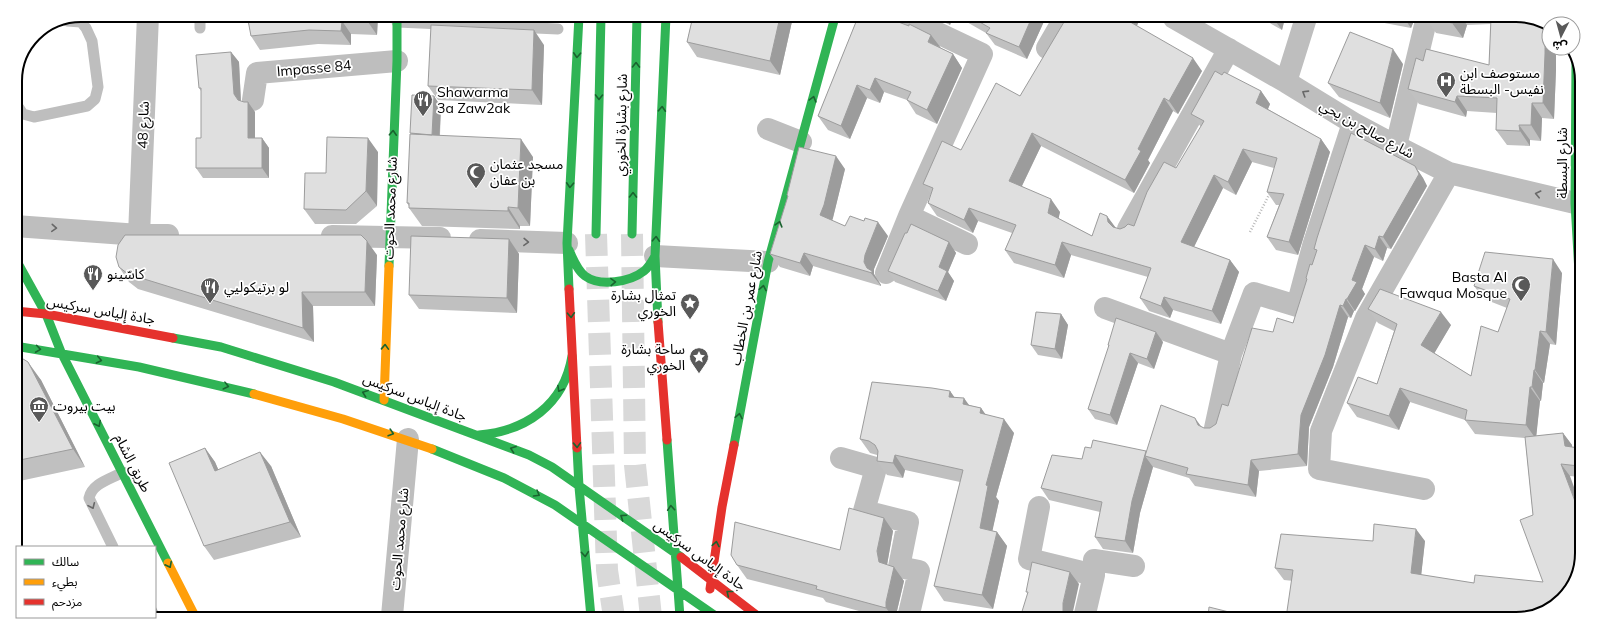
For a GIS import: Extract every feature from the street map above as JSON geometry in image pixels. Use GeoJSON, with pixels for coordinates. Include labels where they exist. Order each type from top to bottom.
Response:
{"type":"FeatureCollection","features":[{"type":"Feature","properties":{"kind":"main road","name":"شارع محمد الحوت"},"geometry":{"type":"LineString","coordinates":[[384,400],[389,237],[397,61],[397,22]]}},
{"type":"Feature","properties":{"kind":"main road"},"geometry":{"type":"LineString","coordinates":[[579,22],[567,243],[579,487],[591,612]]}},
{"type":"Feature","properties":{"kind":"main road","name":"شارع بشارة الخوري"},"geometry":{"type":"LineString","coordinates":[[596,234],[600,22]]}},
{"type":"Feature","properties":{"kind":"main road","name":"شارع بشارة الخوري"},"geometry":{"type":"LineString","coordinates":[[632,234],[637,22]]}},
{"type":"Feature","properties":{"kind":"main road"},"geometry":{"type":"LineString","coordinates":[[666,22],[655,256],[658,324],[679,612]]}},
{"type":"Feature","properties":{"kind":"main road","name":"شارع عمر بن الخطاب"},"geometry":{"type":"LineString","coordinates":[[708,612],[710,578],[768,262],[834,22]]}},
{"type":"Feature","properties":{"kind":"main road"},"geometry":{"type":"LineString","coordinates":[[567,243],[574,263],[586,277],[603,282],[624,281],[639,274],[646,270],[655,256]]}},
{"type":"Feature","properties":{"kind":"main road","name":"طريق الشام"},"geometry":{"type":"LineString","coordinates":[[22,271],[46,314],[61,352],[123,472],[159,552],[193,612]]}},
{"type":"Feature","properties":{"kind":"main road","name":"جادة إلياس سركيس"},"geometry":{"type":"LineString","coordinates":[[22,312],[46,314],[221,347],[279,364],[384,400],[529,455],[541,461],[674,552],[753,612]]}},
{"type":"Feature","properties":{"kind":"main road"},"geometry":{"type":"LineString","coordinates":[[22,347],[61,352],[228,387],[287,401],[408,438],[532,491],[582,523],[677,589],[706,612]]}},
{"type":"Feature","properties":{"kind":"main road"},"geometry":{"type":"LineString","coordinates":[[474,435],[493,435],[517,428],[538,416],[555,398],[567,376],[573,353]]}},
{"type":"Feature","properties":{"kind":"street","name":"شارع 48"},"geometry":{"type":"LineString","coordinates":[[139,235],[148,22]]}},
{"type":"Feature","properties":{"kind":"street"},"geometry":{"type":"LineString","coordinates":[[886,273],[909,216],[982,54],[915,22]]}},
{"type":"Feature","properties":{"kind":"street"},"geometry":{"type":"LineString","coordinates":[[1047,48],[1062,22]]}},
{"type":"Feature","properties":{"kind":"street","name":"شارع صالح بن يحي"},"geometry":{"type":"LineString","coordinates":[[1181,22],[1286,82],[1353,123],[1449,172],[1575,202]]}},
{"type":"Feature","properties":{"kind":"street"},"geometry":{"type":"LineString","coordinates":[[1286,82],[1305,22]]}},
{"type":"Feature","properties":{"kind":"street"},"geometry":{"type":"LineString","coordinates":[[1396,146],[1426,22]]}},
{"type":"Feature","properties":{"kind":"street"},"geometry":{"type":"LineString","coordinates":[[1128,229],[1229,49]]}},
{"type":"Feature","properties":{"kind":"street","name":"Impasse 84"},"geometry":{"type":"LineString","coordinates":[[253,100],[257,73],[397,61]]}},
{"type":"Feature","properties":{"kind":"street"},"geometry":{"type":"LineString","coordinates":[[1215,428],[1231,354],[1254,293],[1297,306],[1313,246],[1353,123]]}},
{"type":"Feature","properties":{"kind":"street"},"geometry":{"type":"LineString","coordinates":[[768,130],[802,142]]}},
{"type":"Feature","properties":{"kind":"street"},"geometry":{"type":"LineString","coordinates":[[1424,489],[1319,469],[1321,431],[1366,318],[1449,172]]}},
{"type":"Feature","properties":{"kind":"street"},"geometry":{"type":"LineString","coordinates":[[909,216],[967,244]]}},
{"type":"Feature","properties":{"kind":"street"},"geometry":{"type":"LineString","coordinates":[[22,227],[139,235],[186,235]]}},
{"type":"Feature","properties":{"kind":"street"},"geometry":{"type":"LineString","coordinates":[[311,236],[567,243]]}},
{"type":"Feature","properties":{"kind":"street"},"geometry":{"type":"LineString","coordinates":[[655,256],[768,262]]}},
{"type":"Feature","properties":{"kind":"street"},"geometry":{"type":"LineString","coordinates":[[1105,308],[1231,354]]}},
{"type":"Feature","properties":{"kind":"street","name":"شارع محمد الحوت"},"geometry":{"type":"LineString","coordinates":[[392,612],[408,438]]}},
{"type":"Feature","properties":{"kind":"street"},"geometry":{"type":"LineString","coordinates":[[841,458],[876,468],[864,511],[908,522],[899,567],[919,570],[909,612]]}},
{"type":"Feature","properties":{"kind":"street"},"geometry":{"type":"LineString","coordinates":[[1040,506],[1029,559],[1094,575]]}},
{"type":"Feature","properties":{"kind":"street"},"geometry":{"type":"LineString","coordinates":[[1085,612],[1094,575],[1094,560],[1134,566]]}},
{"type":"Feature","properties":{"kind":"lane"},"geometry":{"type":"LineString","coordinates":[[22,111],[24,114],[34,117],[88,106],[95,100],[98,87],[92,41],[86,28],[80,22]]}},
{"type":"Feature","properties":{"kind":"lane"},"geometry":{"type":"LineString","coordinates":[[200,22],[200,28]]}},
{"type":"Feature","properties":{"kind":"lane"},"geometry":{"type":"LineString","coordinates":[[445,22],[558,29]]}},
{"type":"Feature","properties":{"kind":"lane"},"geometry":{"type":"LineString","coordinates":[[113,546],[89,498],[90,492],[94,487],[123,472]]}},
{"type":"Feature","properties":{"kind":"path"},"geometry":{"type":"LineString","coordinates":[[1250,232],[1271,190]]}},
{"type":"Feature","properties":{"kind":"building"},"geometry":{"type":"Polygon","coordinates":[[[248,22],[342,22],[341,31],[309,30],[251,36],[248,22]]]}},
{"type":"Feature","properties":{"kind":"building"},"geometry":{"type":"Polygon","coordinates":[[[692,22],[779,22],[770,61],[687,42],[692,22]]]}},
{"type":"Feature","properties":{"kind":"building"},"geometry":{"type":"Polygon","coordinates":[[[856,22],[898,22],[909,26],[909,24],[931,35],[928,42],[953,54],[927,110],[907,100],[911,92],[875,78],[870,90],[857,85],[841,126],[818,116],[856,22]]]}},
{"type":"Feature","properties":{"kind":"building"},"geometry":{"type":"Polygon","coordinates":[[[980,22],[1030,22],[1019,47],[986,33],[990,28],[980,22]]]}},
{"type":"Feature","properties":{"kind":"building"},"geometry":{"type":"Polygon","coordinates":[[[1064,22],[1130,22],[1193,58],[1169,101],[1164,98],[1138,149],[1141,151],[1125,180],[1032,133],[1009,181],[1051,199],[1048,213],[1092,236],[1100,213],[1107,216],[1108,222],[1113,227],[1120,229],[1128,224],[1134,226],[1147,192],[1164,162],[1176,168],[1204,121],[1191,114],[1215,71],[1222,75],[1224,72],[1261,91],[1256,103],[1321,139],[1289,242],[1267,237],[1284,194],[1267,192],[1277,158],[1243,149],[1228,182],[1214,175],[1181,242],[1230,260],[1212,311],[1164,297],[1161,306],[1140,298],[1151,268],[1062,242],[1055,265],[1005,250],[1016,225],[969,208],[964,220],[928,203],[933,188],[923,184],[942,141],[961,150],[996,83],[1020,96],[1064,22]]]}},
{"type":"Feature","properties":{"kind":"building"},"geometry":{"type":"Polygon","coordinates":[[[1491,22],[1516,22],[1535,25],[1541,28],[1541,56],[1545,56],[1543,103],[1532,103],[1531,125],[1519,125],[1520,131],[1496,130],[1497,98],[1457,96],[1455,102],[1408,89],[1416,58],[1423,61],[1426,49],[1489,65],[1491,22]]]}},
{"type":"Feature","properties":{"kind":"building"},"geometry":{"type":"Polygon","coordinates":[[[431,25],[534,30],[532,90],[428,86],[431,25]]]}},
{"type":"Feature","properties":{"kind":"building"},"geometry":{"type":"Polygon","coordinates":[[[1350,32],[1393,49],[1380,103],[1328,83],[1350,32]]]}},
{"type":"Feature","properties":{"kind":"building"},"geometry":{"type":"Polygon","coordinates":[[[231,52],[234,94],[238,100],[248,102],[248,138],[262,138],[262,168],[196,168],[196,138],[201,138],[201,88],[199,88],[196,55],[231,52]]]}},
{"type":"Feature","properties":{"kind":"building"},"geometry":{"type":"Polygon","coordinates":[[[412,95],[434,96],[432,135],[410,133],[412,95]]]}},
{"type":"Feature","properties":{"kind":"building"},"geometry":{"type":"Polygon","coordinates":[[[1351,133],[1415,166],[1419,174],[1383,237],[1379,236],[1375,249],[1365,245],[1352,280],[1357,282],[1343,306],[1340,305],[1325,355],[1301,415],[1298,454],[1251,460],[1248,485],[1186,474],[1188,468],[1145,456],[1161,405],[1195,418],[1198,425],[1204,428],[1210,428],[1216,424],[1222,404],[1228,406],[1252,328],[1273,332],[1277,318],[1293,323],[1307,279],[1310,264],[1312,265],[1317,250],[1314,249],[1317,238],[1351,133]]]}},
{"type":"Feature","properties":{"kind":"building","name":"مسجد عثمان بن عفان"},"geometry":{"type":"Polygon","coordinates":[[[410,134],[521,139],[518,208],[508,207],[508,211],[409,208],[409,203],[407,203],[410,134]]]}},
{"type":"Feature","properties":{"kind":"building"},"geometry":{"type":"Polygon","coordinates":[[[327,137],[368,138],[366,191],[346,210],[304,209],[305,173],[326,173],[327,137]]]}},
{"type":"Feature","properties":{"kind":"building"},"geometry":{"type":"Polygon","coordinates":[[[799,147],[836,156],[824,205],[820,215],[845,226],[850,216],[864,221],[865,218],[878,222],[865,255],[864,262],[872,273],[804,253],[800,263],[770,254],[788,196],[799,147]]]}},
{"type":"Feature","properties":{"kind":"building"},"geometry":{"type":"Polygon","coordinates":[[[911,224],[949,242],[939,267],[947,271],[938,291],[888,271],[905,233],[907,233],[911,224]]]}},
{"type":"Feature","properties":{"kind":"building"},"geometry":{"type":"Polygon","coordinates":[[[125,235],[361,235],[367,241],[365,292],[302,292],[303,328],[128,274],[119,267],[116,257],[118,245],[125,235]]]}},
{"type":"Feature","properties":{"kind":"building"},"geometry":{"type":"Polygon","coordinates":[[[411,236],[509,239],[507,298],[409,295],[411,236]]]}},
{"type":"Feature","properties":{"kind":"building"},"geometry":{"type":"Polygon","coordinates":[[[1485,252],[1553,259],[1546,332],[1540,331],[1532,387],[1530,387],[1526,425],[1465,420],[1467,410],[1400,388],[1389,416],[1347,403],[1358,377],[1377,384],[1397,324],[1368,309],[1380,289],[1441,312],[1421,345],[1471,376],[1481,326],[1498,332],[1510,299],[1474,286],[1485,252]]]}},
{"type":"Feature","properties":{"kind":"building"},"geometry":{"type":"Polygon","coordinates":[[[1036,312],[1061,314],[1055,349],[1031,345],[1036,312]]]}},
{"type":"Feature","properties":{"kind":"building"},"geometry":{"type":"Polygon","coordinates":[[[1116,318],[1156,332],[1147,359],[1130,353],[1110,415],[1088,409],[1109,345],[1116,318]]]}},
{"type":"Feature","properties":{"kind":"building"},"geometry":{"type":"Polygon","coordinates":[[[22,358],[28,362],[73,449],[22,460],[22,358]]]}},
{"type":"Feature","properties":{"kind":"building"},"geometry":{"type":"Polygon","coordinates":[[[872,382],[950,391],[949,397],[964,398],[963,404],[981,408],[980,413],[1004,419],[986,485],[988,486],[980,528],[997,532],[982,595],[934,586],[963,470],[895,455],[893,463],[877,461],[878,451],[875,445],[869,441],[860,439],[872,382]]]}},
{"type":"Feature","properties":{"kind":"building"},"geometry":{"type":"Polygon","coordinates":[[[1563,433],[1565,446],[1575,447],[1575,466],[1561,464],[1575,501],[1574,565],[1569,579],[1563,589],[1549,602],[1535,609],[1516,612],[1287,612],[1293,570],[1275,568],[1281,534],[1373,541],[1374,524],[1416,529],[1411,573],[1474,583],[1475,575],[1543,582],[1520,520],[1533,515],[1525,437],[1563,433]]]}},
{"type":"Feature","properties":{"kind":"building"},"geometry":{"type":"Polygon","coordinates":[[[1093,440],[1146,451],[1132,501],[1125,541],[1095,537],[1102,502],[1041,488],[1052,455],[1082,459],[1085,447],[1091,448],[1093,440]]]}},
{"type":"Feature","properties":{"kind":"building"},"geometry":{"type":"Polygon","coordinates":[[[205,448],[215,471],[260,452],[290,522],[204,546],[169,463],[205,448]]]}},
{"type":"Feature","properties":{"kind":"building"},"geometry":{"type":"Polygon","coordinates":[[[849,508],[884,518],[877,551],[879,562],[894,567],[886,608],[816,589],[817,586],[737,565],[731,555],[735,522],[840,550],[849,508]]]}},
{"type":"Feature","properties":{"kind":"building"},"geometry":{"type":"Polygon","coordinates":[[[1032,562],[1070,572],[1063,603],[1063,612],[1022,612],[1028,592],[1026,592],[1032,562]]]}},
{"type":"Feature","properties":{"kind":"building"},"geometry":{"type":"Polygon","coordinates":[[[1209,607],[1229,612],[1208,612],[1209,607]]]}},
{"type":"Feature","properties":{"kind":"tunnel"},"geometry":{"type":"LineString","coordinates":[[596,234],[607,570],[613,612]]}},
{"type":"Feature","properties":{"kind":"tunnel"},"geometry":{"type":"LineString","coordinates":[[632,234],[635,465],[650,612]]}},
{"type":"Feature","properties":{"kind":"traffic: fast"},"geometry":{"type":"LineString","coordinates":[[389,266],[397,61],[397,22]]}},
{"type":"Feature","properties":{"kind":"traffic: fast"},"geometry":{"type":"LineString","coordinates":[[569,289],[567,243],[579,22]]}},
{"type":"Feature","properties":{"kind":"traffic: fast"},"geometry":{"type":"LineString","coordinates":[[596,234],[601,22]]}},
{"type":"Feature","properties":{"kind":"traffic: fast"},"geometry":{"type":"LineString","coordinates":[[632,234],[637,22]]}},
{"type":"Feature","properties":{"kind":"traffic: fast"},"geometry":{"type":"LineString","coordinates":[[658,322],[655,256],[666,22]]}},
{"type":"Feature","properties":{"kind":"traffic: fast"},"geometry":{"type":"LineString","coordinates":[[734,445],[768,262],[834,22]]}},
{"type":"Feature","properties":{"kind":"traffic: fast"},"geometry":{"type":"LineString","coordinates":[[569,250],[577,268],[582,274],[591,279],[607,282],[615,282],[638,275],[647,268],[655,256]]}},
{"type":"Feature","properties":{"kind":"traffic: fast"},"geometry":{"type":"LineString","coordinates":[[22,271],[46,314],[61,352],[168,563]]}},
{"type":"Feature","properties":{"kind":"traffic: fast"},"geometry":{"type":"LineString","coordinates":[[173,338],[221,347],[334,382],[529,455],[552,467],[681,557]]}},
{"type":"Feature","properties":{"kind":"traffic: fast"},"geometry":{"type":"LineString","coordinates":[[22,347],[139,367],[254,394]]}},
{"type":"Feature","properties":{"kind":"traffic: fast"},"geometry":{"type":"LineString","coordinates":[[479,435],[512,428],[527,421],[540,412],[561,388],[568,373],[572,356]]}},
{"type":"Feature","properties":{"kind":"traffic: fast"},"geometry":{"type":"LineString","coordinates":[[667,440],[680,612]]}},
{"type":"Feature","properties":{"kind":"traffic: fast"},"geometry":{"type":"LineString","coordinates":[[577,448],[579,487],[591,612]]}},
{"type":"Feature","properties":{"kind":"traffic: fast"},"geometry":{"type":"LineString","coordinates":[[432,449],[504,478],[555,505],[710,612]]}},
{"type":"Feature","properties":{"kind":"traffic: slow"},"geometry":{"type":"LineString","coordinates":[[384,400],[389,266]]}},
{"type":"Feature","properties":{"kind":"traffic: slow"},"geometry":{"type":"LineString","coordinates":[[254,394],[343,419],[432,449]]}},
{"type":"Feature","properties":{"kind":"traffic: slow"},"geometry":{"type":"LineString","coordinates":[[168,563],[193,612]]}},
{"type":"Feature","properties":{"kind":"traffic: jam"},"geometry":{"type":"LineString","coordinates":[[569,289],[577,448]]}},
{"type":"Feature","properties":{"kind":"traffic: jam"},"geometry":{"type":"LineString","coordinates":[[22,312],[46,314],[173,338]]}},
{"type":"Feature","properties":{"kind":"traffic: jam"},"geometry":{"type":"LineString","coordinates":[[658,322],[667,440]]}},
{"type":"Feature","properties":{"kind":"traffic: jam"},"geometry":{"type":"LineString","coordinates":[[710,589],[722,507],[734,445]]}},
{"type":"Feature","properties":{"kind":"traffic: jam"},"geometry":{"type":"LineString","coordinates":[[681,557],[752,612]]}},
{"type":"Feature","properties":{"kind":"place","name":"مستوصف ابن نفيس- البسطة"},"geometry":{"type":"Point","coordinates":[1446,98]}},
{"type":"Feature","properties":{"kind":"place","name":"Shawarma 3a Zaw2ak"},"geometry":{"type":"Point","coordinates":[423,117]}},
{"type":"Feature","properties":{"kind":"place","name":"مسجد عثمان بن عفان"},"geometry":{"type":"Point","coordinates":[476,189]}},
{"type":"Feature","properties":{"kind":"place","name":"كاسّينو"},"geometry":{"type":"Point","coordinates":[93,291]}},
{"type":"Feature","properties":{"kind":"place","name":"Basta Al Fawqua Mosque"},"geometry":{"type":"Point","coordinates":[1521,302]}},
{"type":"Feature","properties":{"kind":"place","name":"لو برتيكوليي"},"geometry":{"type":"Point","coordinates":[210,304]}},
{"type":"Feature","properties":{"kind":"place","name":"تمثال بشارة الخوري"},"geometry":{"type":"Point","coordinates":[690,320]}},
{"type":"Feature","properties":{"kind":"place","name":"ساحة بشارة الخوري"},"geometry":{"type":"Point","coordinates":[699,374]}},
{"type":"Feature","properties":{"kind":"place","name":"بيت بيروت"},"geometry":{"type":"Point","coordinates":[39,423]}}]}
